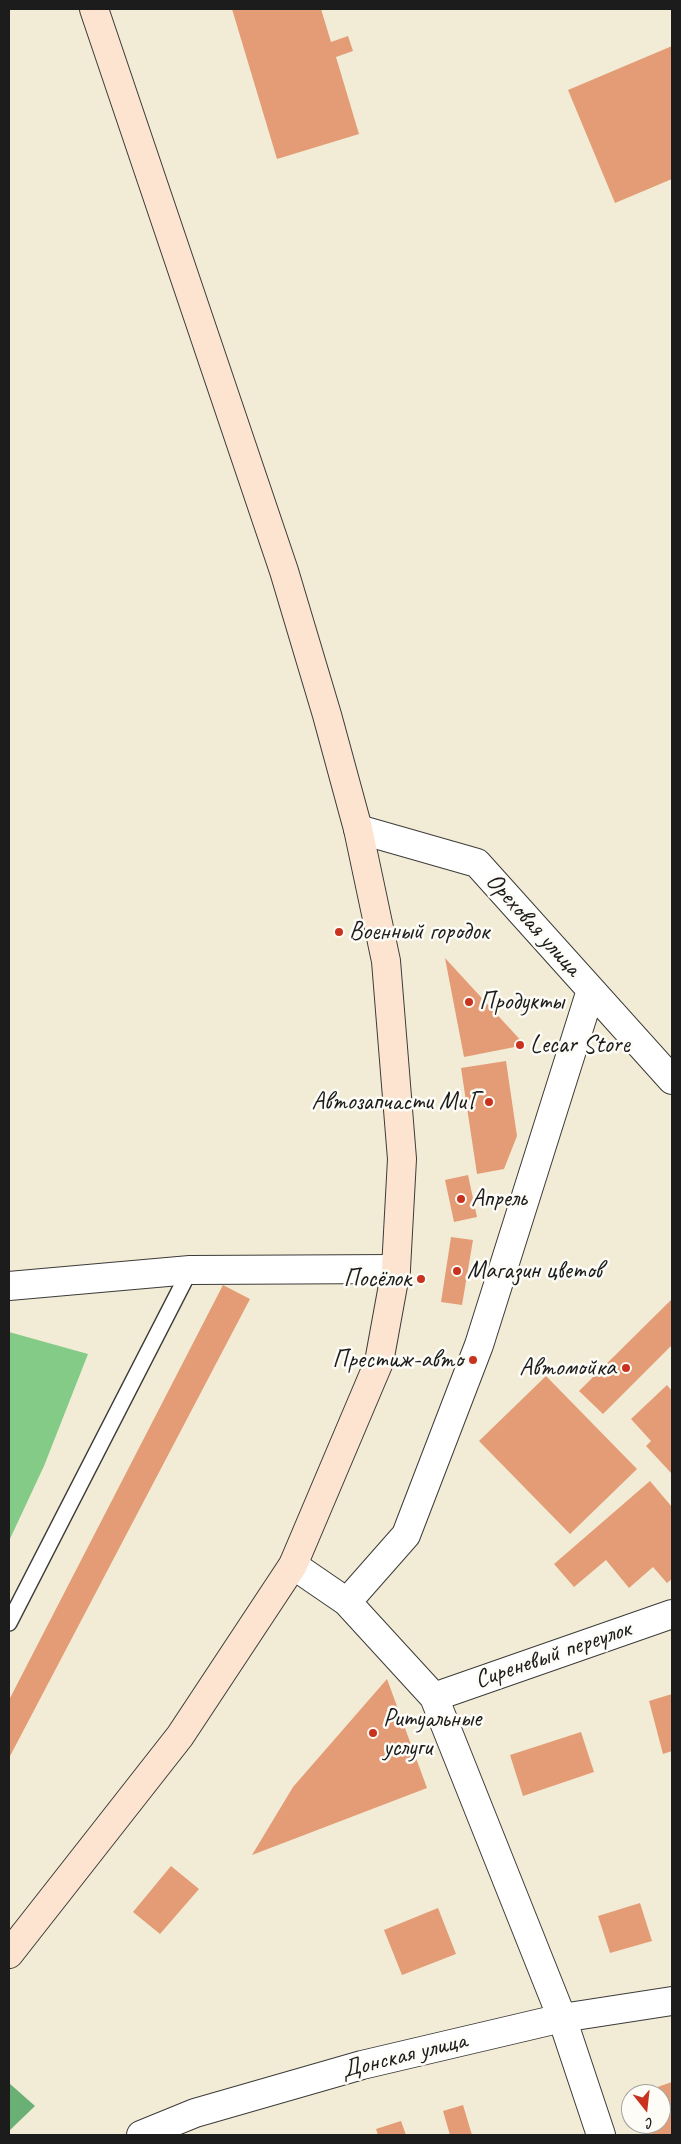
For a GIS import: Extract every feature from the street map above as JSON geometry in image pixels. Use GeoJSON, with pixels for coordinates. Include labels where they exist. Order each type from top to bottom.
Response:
{"type":"FeatureCollection","features":[{"type":"Feature","properties":{"kind":"main road"},"geometry":{"type":"LineString","coordinates":[[9,1954],[180,1736],[293,1566],[379,1362],[396,1269],[402,1159],[386,961],[358,829],[327,715],[284,571],[94,9]]}},
{"type":"Feature","properties":{"kind":"street","name":"Ореховая улица"},"geometry":{"type":"LineString","coordinates":[[358,829],[477,862],[672,1080]]}},
{"type":"Feature","properties":{"kind":"street"},"geometry":{"type":"LineString","coordinates":[[347,1602],[406,1535],[479,1345],[591,990]]}},
{"type":"Feature","properties":{"kind":"street"},"geometry":{"type":"LineString","coordinates":[[9,1286],[190,1270],[396,1269]]}},
{"type":"Feature","properties":{"kind":"street"},"geometry":{"type":"LineString","coordinates":[[293,1566],[347,1602],[434,1697],[562,2018],[601,2135]]}},
{"type":"Feature","properties":{"kind":"street","name":"Сиреневый переулок"},"geometry":{"type":"LineString","coordinates":[[434,1697],[672,1614]]}},
{"type":"Feature","properties":{"kind":"street","name":"Донская улица"},"geometry":{"type":"LineString","coordinates":[[141,2135],[195,2113],[362,2065],[562,2018],[672,2001]]}},
{"type":"Feature","properties":{"kind":"lane"},"geometry":{"type":"LineString","coordinates":[[9,1623],[190,1270]]}},
{"type":"Feature","properties":{"kind":"green space"},"geometry":{"type":"Polygon","coordinates":[[[9,1332],[88,1354],[44,1466],[9,1541],[9,1332]]]}},
{"type":"Feature","properties":{"kind":"green space"},"geometry":{"type":"Polygon","coordinates":[[[9,2083],[35,2106],[9,2131],[9,2083]]]}},
{"type":"Feature","properties":{"kind":"building"},"geometry":{"type":"Polygon","coordinates":[[[232,9],[321,9],[331,42],[348,36],[353,51],[336,57],[359,134],[277,159],[232,9]]]}},
{"type":"Feature","properties":{"kind":"building"},"geometry":{"type":"Polygon","coordinates":[[[672,46],[672,179],[615,203],[568,90],[672,46]]]}},
{"type":"Feature","properties":{"kind":"building","name":"Продукты"},"geometry":{"type":"Polygon","coordinates":[[[445,958],[525,1045],[464,1057],[445,958]]]}},
{"type":"Feature","properties":{"kind":"building","name":"Автозапчасти МиГ"},"geometry":{"type":"Polygon","coordinates":[[[506,1061],[517,1136],[504,1169],[477,1174],[461,1068],[506,1061]]]}},
{"type":"Feature","properties":{"kind":"building","name":"Апрель"},"geometry":{"type":"Polygon","coordinates":[[[468,1175],[477,1217],[454,1222],[445,1180],[468,1175]]]}},
{"type":"Feature","properties":{"kind":"building","name":"Магазин цветов"},"geometry":{"type":"Polygon","coordinates":[[[451,1237],[473,1240],[462,1305],[441,1302],[451,1237]]]}},
{"type":"Feature","properties":{"kind":"building"},"geometry":{"type":"Polygon","coordinates":[[[223,1285],[250,1299],[9,1758],[9,1700],[223,1285]]]}},
{"type":"Feature","properties":{"kind":"building","name":"Автомойка"},"geometry":{"type":"Polygon","coordinates":[[[672,1299],[672,1345],[603,1414],[579,1391],[672,1299]]]}},
{"type":"Feature","properties":{"kind":"building"},"geometry":{"type":"Polygon","coordinates":[[[546,1376],[637,1469],[570,1534],[479,1441],[546,1376]]]}},
{"type":"Feature","properties":{"kind":"building"},"geometry":{"type":"Polygon","coordinates":[[[667,1385],[672,1391],[672,1474],[646,1446],[651,1441],[631,1419],[667,1385]]]}},
{"type":"Feature","properties":{"kind":"building"},"geometry":{"type":"Polygon","coordinates":[[[650,1481],[672,1507],[672,1579],[667,1583],[653,1567],[629,1588],[606,1560],[574,1587],[554,1564],[650,1481]]]}},
{"type":"Feature","properties":{"kind":"building","name":"Ритуальные услуги"},"geometry":{"type":"Polygon","coordinates":[[[387,1679],[427,1788],[252,1855],[293,1787],[387,1679]]]}},
{"type":"Feature","properties":{"kind":"building"},"geometry":{"type":"Polygon","coordinates":[[[672,1694],[672,1751],[663,1754],[649,1701],[672,1694]]]}},
{"type":"Feature","properties":{"kind":"building"},"geometry":{"type":"Polygon","coordinates":[[[581,1732],[594,1772],[523,1796],[510,1755],[581,1732]]]}},
{"type":"Feature","properties":{"kind":"building"},"geometry":{"type":"Polygon","coordinates":[[[171,1866],[199,1889],[160,1934],[133,1912],[171,1866]]]}},
{"type":"Feature","properties":{"kind":"building"},"geometry":{"type":"Polygon","coordinates":[[[640,1903],[652,1941],[610,1953],[598,1916],[640,1903]]]}},
{"type":"Feature","properties":{"kind":"building"},"geometry":{"type":"Polygon","coordinates":[[[438,1908],[456,1954],[402,1975],[384,1930],[438,1908]]]}},
{"type":"Feature","properties":{"kind":"building"},"geometry":{"type":"Polygon","coordinates":[[[672,2082],[672,2135],[645,2135],[671,2134],[671,2084],[666,2084],[672,2082]]]}},
{"type":"Feature","properties":{"kind":"building"},"geometry":{"type":"Polygon","coordinates":[[[463,2105],[472,2135],[450,2135],[443,2111],[463,2105]]]}},
{"type":"Feature","properties":{"kind":"building"},"geometry":{"type":"Polygon","coordinates":[[[401,2121],[406,2135],[378,2135],[376,2129],[401,2121]]]}},
{"type":"Feature","properties":{"kind":"place","name":"Военный городок"},"geometry":{"type":"Point","coordinates":[339,932]}},
{"type":"Feature","properties":{"kind":"place","name":"Продукты"},"geometry":{"type":"Point","coordinates":[469,1002]}},
{"type":"Feature","properties":{"kind":"place","name":"Lecar Store"},"geometry":{"type":"Point","coordinates":[520,1045]}},
{"type":"Feature","properties":{"kind":"place","name":"Автозапчасти МиГ"},"geometry":{"type":"Point","coordinates":[489,1102]}},
{"type":"Feature","properties":{"kind":"place","name":"Апрель"},"geometry":{"type":"Point","coordinates":[461,1199]}},
{"type":"Feature","properties":{"kind":"place","name":"Магазин цветов"},"geometry":{"type":"Point","coordinates":[457,1271]}},
{"type":"Feature","properties":{"kind":"place","name":"Посёлок"},"geometry":{"type":"Point","coordinates":[421,1279]}},
{"type":"Feature","properties":{"kind":"place","name":"Престиж-авто"},"geometry":{"type":"Point","coordinates":[473,1360]}},
{"type":"Feature","properties":{"kind":"place","name":"Автомойка"},"geometry":{"type":"Point","coordinates":[626,1368]}},
{"type":"Feature","properties":{"kind":"place","name":"Ритуальные услуги"},"geometry":{"type":"Point","coordinates":[373,1733]}}]}
